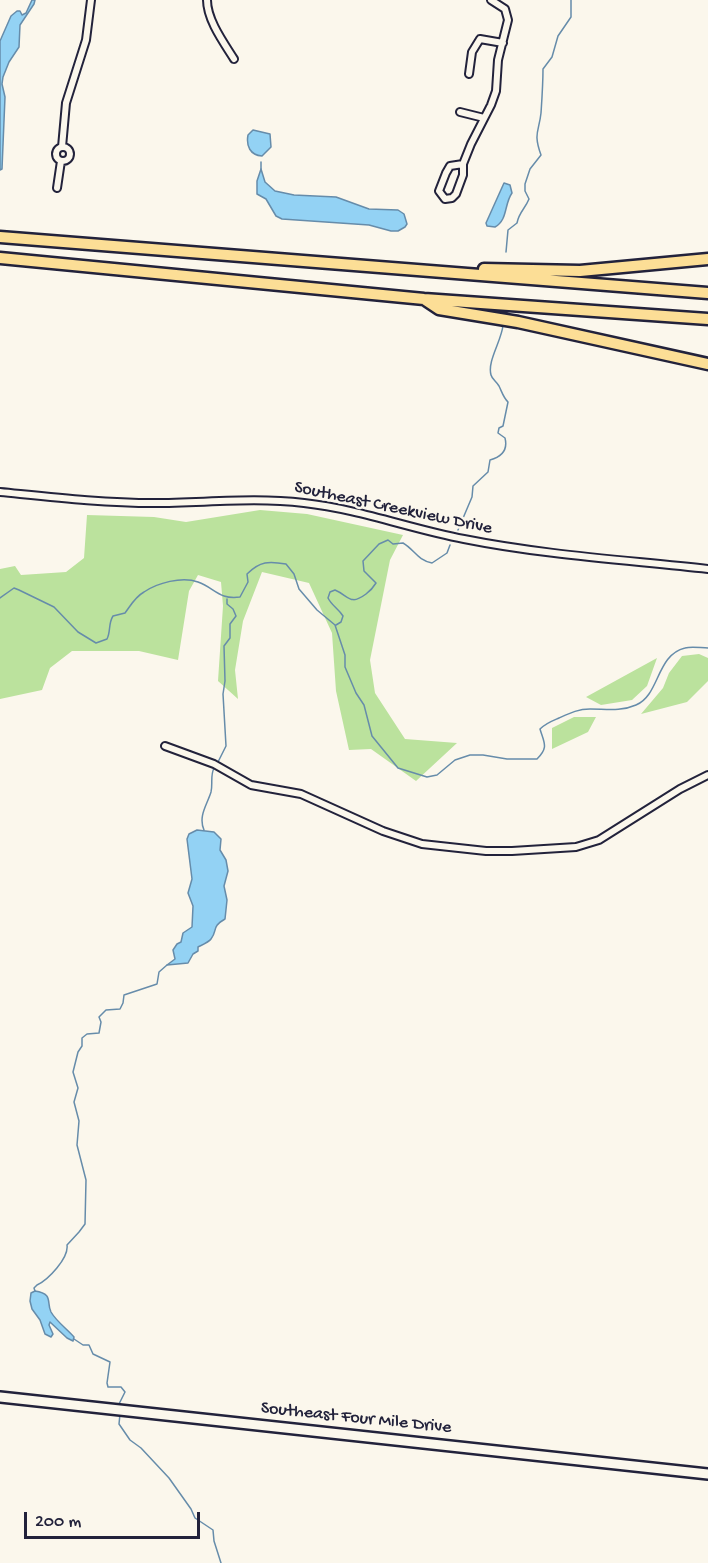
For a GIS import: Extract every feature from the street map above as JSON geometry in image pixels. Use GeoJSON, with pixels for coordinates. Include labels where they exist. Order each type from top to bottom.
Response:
{"type":"FeatureCollection","features":[{"type":"Feature","properties":{"kind":"highway"},"geometry":{"type":"LineString","coordinates":[[0,237],[708,293]]}},
{"type":"Feature","properties":{"kind":"highway"},"geometry":{"type":"LineString","coordinates":[[0,258],[424,299],[708,319]]}},
{"type":"Feature","properties":{"kind":"highway"},"geometry":{"type":"LineString","coordinates":[[436,272],[465,268],[580,271],[708,258]]}},
{"type":"Feature","properties":{"kind":"highway"},"geometry":{"type":"LineString","coordinates":[[424,299],[439,309],[518,322],[708,363]]}},
{"type":"Feature","properties":{"kind":"main road","name":"Southeast Four Mile Drive"},"geometry":{"type":"LineString","coordinates":[[0,1397],[708,1474]]}},
{"type":"Feature","properties":{"kind":"street"},"geometry":{"type":"LineString","coordinates":[[62,147],[66,103],[86,40],[91,0]]}},
{"type":"Feature","properties":{"kind":"street"},"geometry":{"type":"LineString","coordinates":[[207,0],[207,6],[215,24],[234,59]]}},
{"type":"Feature","properties":{"kind":"street"},"geometry":{"type":"LineString","coordinates":[[463,164],[450,166],[446,172],[439,191],[445,199],[452,198],[456,194],[463,175],[463,164],[496,91],[497,70],[508,25],[507,15],[501,5],[491,0]]}},
{"type":"Feature","properties":{"kind":"street"},"geometry":{"type":"LineString","coordinates":[[469,74],[472,52],[480,39],[503,43]]}},
{"type":"Feature","properties":{"kind":"street"},"geometry":{"type":"LineString","coordinates":[[460,112],[484,118]]}},
{"type":"Feature","properties":{"kind":"street"},"geometry":{"type":"LineString","coordinates":[[62,147],[68,149],[70,155],[67,160],[61,161],[56,158],[56,153],[57,149],[62,147]]}},
{"type":"Feature","properties":{"kind":"street"},"geometry":{"type":"LineString","coordinates":[[57,188],[61,161]]}},
{"type":"Feature","properties":{"kind":"street","name":"Southeast Creekview Drive"},"geometry":{"type":"LineString","coordinates":[[0,492],[94,501],[153,503],[266,500],[306,503],[346,510],[463,539],[514,548],[708,569]]}},
{"type":"Feature","properties":{"kind":"street"},"geometry":{"type":"LineString","coordinates":[[165,746],[214,764],[251,785],[301,794],[407,840],[486,851],[538,850],[588,844],[599,840],[680,789],[708,775]]}},
{"type":"Feature","properties":{"kind":"green space"},"geometry":{"type":"Polygon","coordinates":[[[260,510],[307,514],[403,535],[390,560],[370,660],[375,693],[405,739],[457,743],[416,781],[371,749],[349,750],[336,691],[332,633],[309,583],[262,572],[243,621],[235,670],[238,699],[218,681],[223,606],[221,582],[198,575],[189,591],[178,660],[139,651],[72,651],[50,668],[42,690],[0,699],[0,569],[15,566],[21,575],[66,572],[84,558],[87,515],[154,517],[186,522],[260,510]]]}},
{"type":"Feature","properties":{"kind":"green space"},"geometry":{"type":"Polygon","coordinates":[[[699,654],[708,658],[708,681],[687,702],[641,714],[663,688],[669,673],[682,656],[699,654]]]}},
{"type":"Feature","properties":{"kind":"green space"},"geometry":{"type":"Polygon","coordinates":[[[657,658],[647,686],[632,700],[601,705],[586,697],[657,658]]]}},
{"type":"Feature","properties":{"kind":"green space"},"geometry":{"type":"Polygon","coordinates":[[[574,717],[596,717],[588,732],[552,749],[552,728],[574,717]]]}},
{"type":"Feature","properties":{"kind":"water"},"geometry":{"type":"Polygon","coordinates":[[[32,0],[35,0],[34,4],[20,25],[19,47],[3,77],[5,97],[2,169],[0,170],[0,41],[11,16],[17,11],[20,11],[22,15],[26,13],[32,0]]]}},
{"type":"Feature","properties":{"kind":"water"},"geometry":{"type":"Polygon","coordinates":[[[253,130],[270,134],[271,147],[262,156],[254,154],[248,146],[248,135],[253,130]]]}},
{"type":"Feature","properties":{"kind":"water"},"geometry":{"type":"Polygon","coordinates":[[[261,169],[265,182],[275,191],[294,195],[336,197],[369,209],[398,210],[404,214],[407,224],[398,231],[391,231],[369,225],[282,219],[276,216],[266,199],[257,194],[257,181],[261,169]]]}},
{"type":"Feature","properties":{"kind":"water"},"geometry":{"type":"Polygon","coordinates":[[[504,183],[510,185],[512,193],[504,216],[495,227],[487,226],[486,223],[504,183]]]}},
{"type":"Feature","properties":{"kind":"water"},"geometry":{"type":"Polygon","coordinates":[[[197,830],[214,832],[221,839],[220,850],[226,860],[228,871],[224,886],[227,900],[225,919],[216,926],[210,940],[198,947],[198,951],[193,954],[188,963],[167,965],[175,959],[173,950],[181,942],[183,933],[192,927],[193,906],[188,893],[192,879],[187,839],[189,834],[197,830]]]}},
{"type":"Feature","properties":{"kind":"water"},"geometry":{"type":"Polygon","coordinates":[[[35,1291],[47,1296],[51,1312],[74,1337],[73,1341],[50,1322],[53,1334],[51,1337],[45,1334],[30,1301],[31,1293],[35,1291]]]}},
{"type":"Feature","properties":{"kind":"waterway"},"geometry":{"type":"LineString","coordinates":[[506,252],[508,230],[517,223],[529,199],[525,191],[525,184],[530,169],[541,155],[537,137],[541,113],[543,69],[552,57],[558,36],[571,17],[571,0]]}},
{"type":"Feature","properties":{"kind":"waterway"},"geometry":{"type":"LineString","coordinates":[[261,162],[261,169]]}},
{"type":"Feature","properties":{"kind":"waterway"},"geometry":{"type":"LineString","coordinates":[[458,530],[472,497],[473,486],[488,472],[490,460],[500,455],[505,446],[505,438],[498,433],[499,428],[503,426],[508,402],[490,369],[503,325]]}},
{"type":"Feature","properties":{"kind":"waterway"},"geometry":{"type":"LineString","coordinates":[[336,625],[341,622],[343,616],[328,598],[330,592],[335,590],[353,600],[361,598],[370,591],[376,583],[364,571],[363,561],[379,544],[388,540],[393,544],[403,543],[423,560],[432,563],[447,553],[450,545]]}},
{"type":"Feature","properties":{"kind":"waterway"},"geometry":{"type":"LineString","coordinates":[[0,598],[14,588],[19,590],[54,607],[78,632],[96,643],[107,639],[113,616],[125,613],[138,596],[156,586],[170,581],[192,580],[227,597],[240,597],[248,582],[247,574],[256,567],[265,563],[286,564],[294,574],[299,589],[317,610],[335,625],[345,655],[345,667],[364,705],[372,736],[398,768],[427,777],[437,775],[455,760],[470,755],[537,759],[544,748],[540,729],[547,724],[582,710],[619,709],[636,705],[650,693],[668,658],[688,647],[708,648]]}},
{"type":"Feature","properties":{"kind":"waterway"},"geometry":{"type":"LineString","coordinates":[[217,764],[226,746],[223,694],[224,646],[230,638],[230,624],[236,616],[227,604],[227,599]]}},
{"type":"Feature","properties":{"kind":"waterway"},"geometry":{"type":"LineString","coordinates":[[204,830],[202,820],[211,792],[214,768]]}},
{"type":"Feature","properties":{"kind":"waterway"},"geometry":{"type":"LineString","coordinates":[[35,1291],[34,1288],[57,1268],[65,1256],[67,1245],[85,1224],[86,1180],[77,1145],[79,1121],[74,1102],[78,1088],[73,1072],[78,1052],[82,1046],[82,1038],[87,1034],[99,1033],[101,1022],[99,1017],[106,1010],[120,1009],[124,995],[157,984],[159,972],[167,965]]}},
{"type":"Feature","properties":{"kind":"waterway"},"geometry":{"type":"LineString","coordinates":[[74,1339],[83,1345],[89,1345],[93,1354],[110,1362],[108,1387],[121,1387],[125,1392],[119,1404],[120,1407]]}},
{"type":"Feature","properties":{"kind":"waterway"},"geometry":{"type":"LineString","coordinates":[[120,1414],[119,1424],[130,1440],[141,1448],[169,1478],[195,1518],[213,1530],[221,1563]]}}]}
